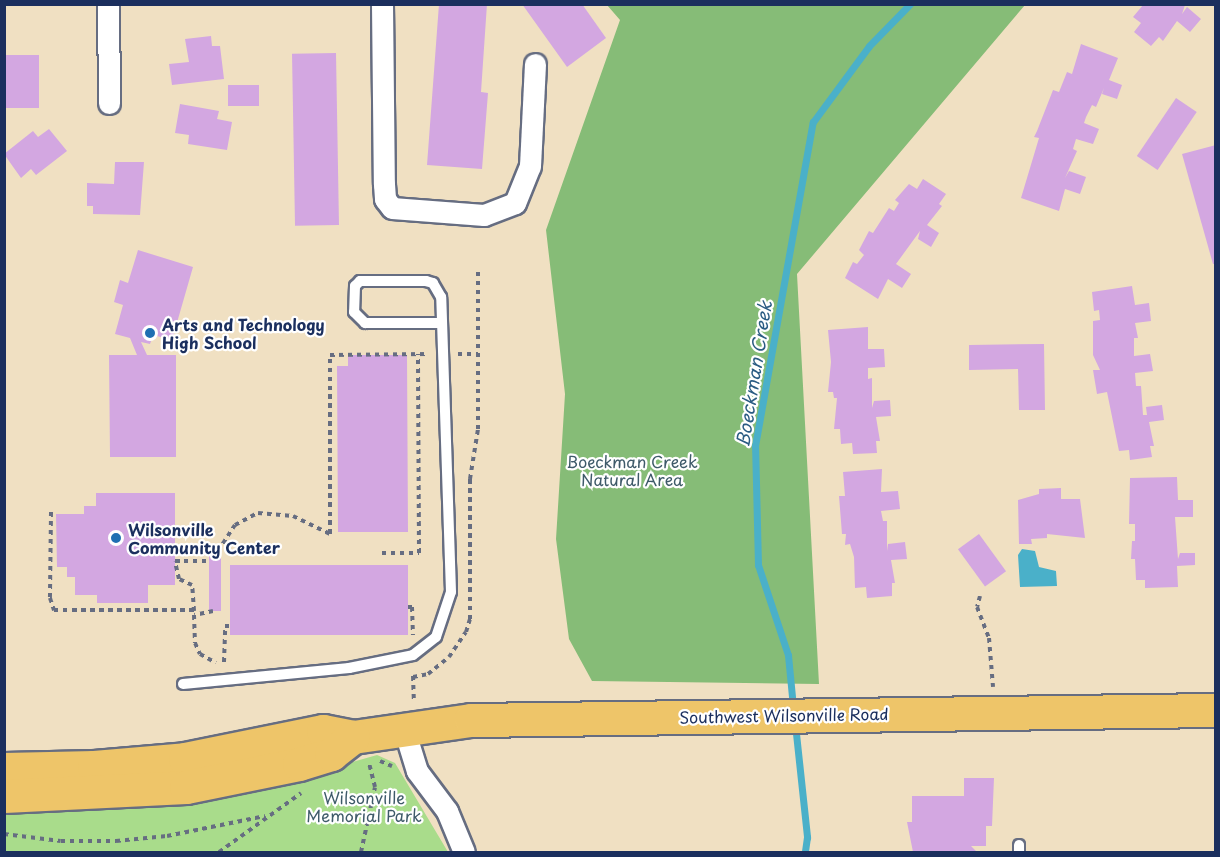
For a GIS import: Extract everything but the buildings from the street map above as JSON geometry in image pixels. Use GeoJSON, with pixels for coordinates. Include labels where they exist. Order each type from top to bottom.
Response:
{"type":"FeatureCollection","features":[{"type":"Feature","properties":{"kind":"main road","name":"Southwest Wilsonville Road"},"geometry":{"type":"LineString","coordinates":[[4,796],[186,787],[310,761],[331,754],[360,756],[409,715],[514,718],[1215,710]]}},
{"type":"Feature","properties":{"kind":"main road","name":"Southwest Wilsonville Road"},"geometry":{"type":"LineString","coordinates":[[4,769],[94,767],[185,759],[323,731],[360,756]]}},
{"type":"Feature","properties":{"kind":"street"},"geometry":{"type":"LineString","coordinates":[[108,4],[110,103]]}},
{"type":"Feature","properties":{"kind":"street"},"geometry":{"type":"LineString","coordinates":[[382,4],[384,184],[385,199],[392,207],[484,215],[515,203],[530,166],[535,64]]}},
{"type":"Feature","properties":{"kind":"street"},"geometry":{"type":"LineString","coordinates":[[409,715],[417,771],[447,811],[464,852]]}},
{"type":"Feature","properties":{"kind":"lane"},"geometry":{"type":"LineString","coordinates":[[183,684],[349,668],[413,655],[436,637],[451,592],[442,323],[441,297],[433,283],[360,281],[355,286],[354,312],[365,323],[442,323]]}},
{"type":"Feature","properties":{"kind":"path"},"geometry":{"type":"LineString","coordinates":[[413,677],[429,674],[449,657],[470,618],[470,479],[478,429],[478,271]]}},
{"type":"Feature","properties":{"kind":"path"},"geometry":{"type":"LineString","coordinates":[[382,554],[419,553],[418,354]]}},
{"type":"Feature","properties":{"kind":"path"},"geometry":{"type":"LineString","coordinates":[[218,551],[235,525],[258,513],[294,516],[330,534],[330,355],[478,354]]}},
{"type":"Feature","properties":{"kind":"path"},"geometry":{"type":"LineString","coordinates":[[51,512],[50,598],[54,610],[194,613],[213,611]]}},
{"type":"Feature","properties":{"kind":"path"},"geometry":{"type":"LineString","coordinates":[[209,561],[175,561],[179,579],[192,585],[197,649],[215,663],[225,662],[225,626],[229,626]]}},
{"type":"Feature","properties":{"kind":"path"},"geometry":{"type":"LineString","coordinates":[[980,596],[977,607],[989,638],[994,712]]}},
{"type":"Feature","properties":{"kind":"path"},"geometry":{"type":"LineString","coordinates":[[408,607],[412,607],[413,636]]}},
{"type":"Feature","properties":{"kind":"path"},"geometry":{"type":"LineString","coordinates":[[409,715],[413,667]]}},
{"type":"Feature","properties":{"kind":"path"},"geometry":{"type":"LineString","coordinates":[[360,756],[392,766]]}},
{"type":"Feature","properties":{"kind":"path"},"geometry":{"type":"LineString","coordinates":[[360,756],[375,787],[361,852]]}},
{"type":"Feature","properties":{"kind":"path"},"geometry":{"type":"LineString","coordinates":[[219,852],[265,816],[304,791]]}},
{"type":"Feature","properties":{"kind":"path"},"geometry":{"type":"LineString","coordinates":[[4,834],[61,841],[116,841],[167,836],[265,816]]}},
{"type":"Feature","properties":{"kind":"green space","name":"Boeckman Creek Natural Area"},"geometry":{"type":"Polygon","coordinates":[[[607,5],[1025,5],[797,274],[819,684],[592,681],[569,639],[556,539],[565,394],[546,230],[620,20],[607,5]]]}},
{"type":"Feature","properties":{"kind":"green space","name":"Wilsonville Memorial Park"},"geometry":{"type":"Polygon","coordinates":[[[377,755],[395,763],[448,852],[5,852],[4,807],[300,777],[377,755]]]}},
{"type":"Feature","properties":{"kind":"water"},"geometry":{"type":"Polygon","coordinates":[[[1022,549],[1035,551],[1039,567],[1056,571],[1057,586],[1020,587],[1018,555],[1022,549]]]}},
{"type":"Feature","properties":{"kind":"waterway","name":"Boeckman Creek"},"geometry":{"type":"LineString","coordinates":[[793,707],[788,655],[758,565],[755,446],[813,122],[869,46],[910,4]]}},
{"type":"Feature","properties":{"kind":"waterway","name":"Boeckman Creek"},"geometry":{"type":"LineString","coordinates":[[795,724],[807,837],[805,852]]}},
{"type":"Feature","properties":{"kind":"place","name":"Arts and Technology High School"},"geometry":{"type":"Point","coordinates":[150,333]}},
{"type":"Feature","properties":{"kind":"place","name":"Wilsonville Community Center"},"geometry":{"type":"Point","coordinates":[116,538]}}]}
